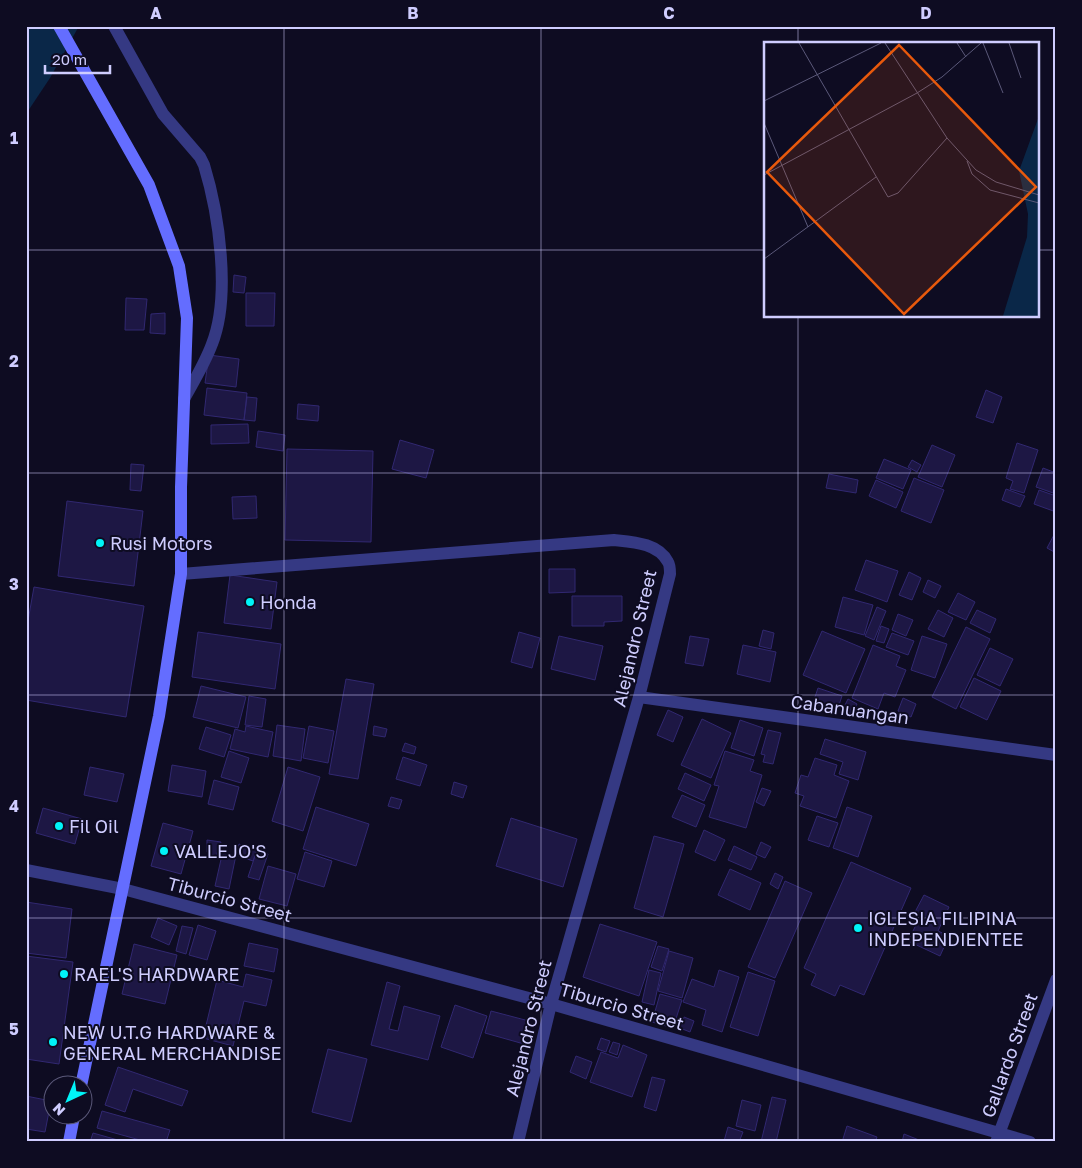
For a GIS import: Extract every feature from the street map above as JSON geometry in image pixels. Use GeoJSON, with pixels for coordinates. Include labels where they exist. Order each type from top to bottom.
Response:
{"type":"FeatureCollection","features":[{"type":"Feature","properties":{"kind":"main road"},"geometry":{"type":"LineString","coordinates":[[60,26],[149,185],[179,266],[187,318],[181,574],[159,716],[83,1076]]}},
{"type":"Feature","properties":{"kind":"main road"},"geometry":{"type":"LineString","coordinates":[[69,1142],[72,1126]]}},
{"type":"Feature","properties":{"kind":"street"},"geometry":{"type":"LineString","coordinates":[[114,26],[163,114],[200,157],[204,165],[219,234],[222,281],[219,316],[213,342],[184,399]]}},
{"type":"Feature","properties":{"kind":"street","name":"Alejandro Street"},"geometry":{"type":"LineString","coordinates":[[181,574],[614,540],[640,543],[657,550],[669,563],[670,574],[639,698],[551,1004],[518,1142]]}},
{"type":"Feature","properties":{"kind":"street","name":"Cabanuangan"},"geometry":{"type":"LineString","coordinates":[[639,698],[1056,756]]}},
{"type":"Feature","properties":{"kind":"street","name":"Tiburcio Street"},"geometry":{"type":"LineString","coordinates":[[26,870],[123,889],[551,1004],[998,1137],[1030,1142]]}},
{"type":"Feature","properties":{"kind":"street","name":"Gallardo Street"},"geometry":{"type":"LineString","coordinates":[[998,1137],[1056,980]]}},
{"type":"Feature","properties":{"kind":"water"},"geometry":{"type":"Polygon","coordinates":[[[26,26],[79,26],[50,78],[26,114],[26,26]]]}},
{"type":"Feature","properties":{"kind":"building"},"geometry":{"type":"Polygon","coordinates":[[[234,275],[246,277],[244,293],[233,292],[234,275]]]}},
{"type":"Feature","properties":{"kind":"building"},"geometry":{"type":"Polygon","coordinates":[[[246,293],[275,293],[274,326],[246,326],[246,293]]]}},
{"type":"Feature","properties":{"kind":"building"},"geometry":{"type":"Polygon","coordinates":[[[126,298],[147,299],[144,330],[125,330],[126,298]]]}},
{"type":"Feature","properties":{"kind":"building"},"geometry":{"type":"Polygon","coordinates":[[[165,313],[165,334],[150,333],[151,314],[165,313]]]}},
{"type":"Feature","properties":{"kind":"building"},"geometry":{"type":"Polygon","coordinates":[[[209,355],[239,359],[236,387],[205,383],[209,355]]]}},
{"type":"Feature","properties":{"kind":"building"},"geometry":{"type":"Polygon","coordinates":[[[207,388],[247,393],[244,420],[204,415],[207,388]]]}},
{"type":"Feature","properties":{"kind":"building"},"geometry":{"type":"Polygon","coordinates":[[[986,390],[1002,397],[993,423],[976,417],[986,390]]]}},
{"type":"Feature","properties":{"kind":"building"},"geometry":{"type":"Polygon","coordinates":[[[247,397],[257,398],[255,421],[244,420],[247,397]]]}},
{"type":"Feature","properties":{"kind":"building"},"geometry":{"type":"Polygon","coordinates":[[[298,404],[319,406],[318,421],[297,419],[298,404]]]}},
{"type":"Feature","properties":{"kind":"building"},"geometry":{"type":"Polygon","coordinates":[[[248,424],[249,443],[211,444],[211,425],[248,424]]]}},
{"type":"Feature","properties":{"kind":"building"},"geometry":{"type":"Polygon","coordinates":[[[258,431],[285,435],[283,451],[256,447],[258,431]]]}},
{"type":"Feature","properties":{"kind":"building"},"geometry":{"type":"Polygon","coordinates":[[[400,440],[434,450],[426,478],[392,469],[400,440]]]}},
{"type":"Feature","properties":{"kind":"building"},"geometry":{"type":"Polygon","coordinates":[[[1017,443],[1038,450],[1024,493],[1010,489],[1013,481],[1006,478],[1017,443]]]}},
{"type":"Feature","properties":{"kind":"building"},"geometry":{"type":"Polygon","coordinates":[[[932,445],[955,455],[942,487],[918,477],[932,445]]]}},
{"type":"Feature","properties":{"kind":"building"},"geometry":{"type":"Polygon","coordinates":[[[287,449],[373,451],[371,542],[285,540],[287,449]]]}},
{"type":"Feature","properties":{"kind":"building"},"geometry":{"type":"Polygon","coordinates":[[[884,459],[911,470],[903,489],[876,478],[884,459]]]}},
{"type":"Feature","properties":{"kind":"building"},"geometry":{"type":"Polygon","coordinates":[[[912,460],[921,465],[917,472],[908,467],[912,460]]]}},
{"type":"Feature","properties":{"kind":"building"},"geometry":{"type":"Polygon","coordinates":[[[131,464],[144,465],[141,491],[130,490],[131,464]]]}},
{"type":"Feature","properties":{"kind":"building"},"geometry":{"type":"Polygon","coordinates":[[[1043,468],[1056,473],[1056,494],[1036,487],[1043,468]]]}},
{"type":"Feature","properties":{"kind":"building"},"geometry":{"type":"Polygon","coordinates":[[[829,474],[858,480],[856,493],[826,488],[829,474]]]}},
{"type":"Feature","properties":{"kind":"building"},"geometry":{"type":"Polygon","coordinates":[[[914,478],[944,490],[931,523],[901,511],[914,478]]]}},
{"type":"Feature","properties":{"kind":"building"},"geometry":{"type":"Polygon","coordinates":[[[876,480],[903,492],[896,508],[869,496],[876,480]]]}},
{"type":"Feature","properties":{"kind":"building"},"geometry":{"type":"Polygon","coordinates":[[[1006,489],[1025,496],[1020,507],[1002,500],[1006,489]]]}},
{"type":"Feature","properties":{"kind":"building"},"geometry":{"type":"Polygon","coordinates":[[[1039,490],[1056,496],[1056,512],[1034,504],[1039,490]]]}},
{"type":"Feature","properties":{"kind":"building"},"geometry":{"type":"Polygon","coordinates":[[[256,496],[257,518],[233,519],[232,497],[256,496]]]}},
{"type":"Feature","properties":{"kind":"building","name":"Rusi Motors"},"geometry":{"type":"Polygon","coordinates":[[[67,501],[143,511],[134,586],[58,576],[67,501]]]}},
{"type":"Feature","properties":{"kind":"building"},"geometry":{"type":"Polygon","coordinates":[[[1056,531],[1056,553],[1047,548],[1056,531]]]}},
{"type":"Feature","properties":{"kind":"building"},"geometry":{"type":"Polygon","coordinates":[[[866,560],[898,571],[887,602],[855,590],[866,560]]]}},
{"type":"Feature","properties":{"kind":"building"},"geometry":{"type":"Polygon","coordinates":[[[549,569],[575,569],[575,592],[549,593],[549,569]]]}},
{"type":"Feature","properties":{"kind":"building"},"geometry":{"type":"Polygon","coordinates":[[[909,572],[921,578],[912,600],[899,595],[909,572]]]}},
{"type":"Feature","properties":{"kind":"building","name":"Honda"},"geometry":{"type":"Polygon","coordinates":[[[230,575],[277,582],[271,629],[224,623],[230,575]]]}},
{"type":"Feature","properties":{"kind":"building"},"geometry":{"type":"Polygon","coordinates":[[[928,580],[941,586],[935,598],[923,592],[928,580]]]}},
{"type":"Feature","properties":{"kind":"building"},"geometry":{"type":"Polygon","coordinates":[[[34,587],[144,606],[126,717],[26,700],[26,632],[34,587]]]}},
{"type":"Feature","properties":{"kind":"building"},"geometry":{"type":"Polygon","coordinates":[[[958,593],[975,602],[966,620],[948,612],[958,593]]]}},
{"type":"Feature","properties":{"kind":"building"},"geometry":{"type":"Polygon","coordinates":[[[572,596],[622,596],[622,621],[604,622],[604,626],[572,626],[572,596]]]}},
{"type":"Feature","properties":{"kind":"building"},"geometry":{"type":"Polygon","coordinates":[[[843,597],[873,605],[864,635],[835,627],[843,597]]]}},
{"type":"Feature","properties":{"kind":"building"},"geometry":{"type":"Polygon","coordinates":[[[877,607],[886,611],[874,640],[865,636],[877,607]]]}},
{"type":"Feature","properties":{"kind":"building"},"geometry":{"type":"Polygon","coordinates":[[[938,610],[953,618],[944,637],[928,629],[938,610]]]}},
{"type":"Feature","properties":{"kind":"building"},"geometry":{"type":"Polygon","coordinates":[[[977,610],[996,619],[990,633],[970,623],[977,610]]]}},
{"type":"Feature","properties":{"kind":"building"},"geometry":{"type":"Polygon","coordinates":[[[898,614],[913,620],[906,636],[892,630],[898,614]]]}},
{"type":"Feature","properties":{"kind":"building"},"geometry":{"type":"Polygon","coordinates":[[[881,626],[889,629],[884,643],[876,641],[881,626]]]}},
{"type":"Feature","properties":{"kind":"building"},"geometry":{"type":"Polygon","coordinates":[[[966,627],[990,639],[956,709],[932,697],[966,627]]]}},
{"type":"Feature","properties":{"kind":"building"},"geometry":{"type":"Polygon","coordinates":[[[763,630],[774,633],[771,649],[759,646],[763,630]]]}},
{"type":"Feature","properties":{"kind":"building"},"geometry":{"type":"Polygon","coordinates":[[[822,631],[865,649],[846,693],[803,675],[822,631]]]}},
{"type":"Feature","properties":{"kind":"building"},"geometry":{"type":"Polygon","coordinates":[[[198,632],[281,644],[275,689],[192,677],[198,632]]]}},
{"type":"Feature","properties":{"kind":"building"},"geometry":{"type":"Polygon","coordinates":[[[519,632],[540,638],[532,668],[511,662],[519,632]]]}},
{"type":"Feature","properties":{"kind":"building"},"geometry":{"type":"Polygon","coordinates":[[[892,633],[914,641],[908,655],[886,647],[892,633]]]}},
{"type":"Feature","properties":{"kind":"building"},"geometry":{"type":"Polygon","coordinates":[[[559,636],[603,646],[595,680],[551,669],[559,636]]]}},
{"type":"Feature","properties":{"kind":"building"},"geometry":{"type":"Polygon","coordinates":[[[690,636],[709,639],[703,666],[685,663],[690,636]]]}},
{"type":"Feature","properties":{"kind":"building"},"geometry":{"type":"Polygon","coordinates":[[[922,636],[947,644],[935,678],[911,670],[922,636]]]}},
{"type":"Feature","properties":{"kind":"building"},"geometry":{"type":"Polygon","coordinates":[[[743,645],[776,652],[770,682],[737,674],[743,645]]]}},
{"type":"Feature","properties":{"kind":"building"},"geometry":{"type":"Polygon","coordinates":[[[873,645],[900,656],[896,666],[906,670],[895,697],[884,693],[878,709],[852,698],[873,645]]]}},
{"type":"Feature","properties":{"kind":"building"},"geometry":{"type":"Polygon","coordinates":[[[990,648],[1013,659],[1000,686],[977,675],[990,648]]]}},
{"type":"Feature","properties":{"kind":"building"},"geometry":{"type":"Polygon","coordinates":[[[974,678],[1001,691],[987,720],[960,707],[974,678]]]}},
{"type":"Feature","properties":{"kind":"building"},"geometry":{"type":"Polygon","coordinates":[[[346,679],[374,684],[358,779],[329,774],[346,679]]]}},
{"type":"Feature","properties":{"kind":"building"},"geometry":{"type":"Polygon","coordinates":[[[201,686],[246,697],[238,728],[193,717],[201,686]]]}},
{"type":"Feature","properties":{"kind":"building"},"geometry":{"type":"Polygon","coordinates":[[[818,688],[842,696],[837,711],[813,703],[818,688]]]}},
{"type":"Feature","properties":{"kind":"building"},"geometry":{"type":"Polygon","coordinates":[[[249,696],[266,699],[262,727],[245,725],[249,696]]]}},
{"type":"Feature","properties":{"kind":"building"},"geometry":{"type":"Polygon","coordinates":[[[903,698],[916,704],[911,717],[898,711],[903,698]]]}},
{"type":"Feature","properties":{"kind":"building"},"geometry":{"type":"Polygon","coordinates":[[[848,699],[857,704],[852,714],[843,709],[848,699]]]}},
{"type":"Feature","properties":{"kind":"building"},"geometry":{"type":"Polygon","coordinates":[[[668,710],[683,717],[673,742],[657,735],[668,710]]]}},
{"type":"Feature","properties":{"kind":"building"},"geometry":{"type":"Polygon","coordinates":[[[702,719],[731,733],[711,778],[681,765],[702,719]]]}},
{"type":"Feature","properties":{"kind":"building"},"geometry":{"type":"Polygon","coordinates":[[[740,720],[763,728],[754,756],[731,748],[740,720]]]}},
{"type":"Feature","properties":{"kind":"building"},"geometry":{"type":"Polygon","coordinates":[[[277,725],[305,729],[301,761],[273,756],[277,725]]]}},
{"type":"Feature","properties":{"kind":"building"},"geometry":{"type":"Polygon","coordinates":[[[246,726],[273,732],[268,757],[230,749],[235,729],[245,732],[246,726]]]}},
{"type":"Feature","properties":{"kind":"building"},"geometry":{"type":"Polygon","coordinates":[[[309,726],[334,731],[328,763],[303,758],[309,726]]]}},
{"type":"Feature","properties":{"kind":"building"},"geometry":{"type":"Polygon","coordinates":[[[374,726],[387,729],[385,737],[373,735],[374,726]]]}},
{"type":"Feature","properties":{"kind":"building"},"geometry":{"type":"Polygon","coordinates":[[[206,727],[231,735],[224,757],[199,749],[206,727]]]}},
{"type":"Feature","properties":{"kind":"building"},"geometry":{"type":"Polygon","coordinates":[[[768,730],[781,733],[773,764],[763,762],[765,755],[761,754],[768,730]]]}},
{"type":"Feature","properties":{"kind":"building"},"geometry":{"type":"Polygon","coordinates":[[[825,739],[866,752],[858,780],[839,774],[843,762],[820,754],[825,739]]]}},
{"type":"Feature","properties":{"kind":"building"},"geometry":{"type":"Polygon","coordinates":[[[405,743],[416,747],[414,754],[402,751],[405,743]]]}},
{"type":"Feature","properties":{"kind":"building"},"geometry":{"type":"Polygon","coordinates":[[[229,751],[249,758],[241,783],[221,777],[229,751]]]}},
{"type":"Feature","properties":{"kind":"building"},"geometry":{"type":"Polygon","coordinates":[[[725,751],[754,760],[750,771],[762,775],[746,828],[709,817],[719,786],[714,785],[725,751]]]}},
{"type":"Feature","properties":{"kind":"building"},"geometry":{"type":"Polygon","coordinates":[[[403,757],[427,765],[420,786],[396,779],[403,757]]]}},
{"type":"Feature","properties":{"kind":"building"},"geometry":{"type":"Polygon","coordinates":[[[815,758],[837,765],[834,775],[849,781],[836,818],[800,806],[804,796],[795,793],[801,775],[808,777],[815,758]]]}},
{"type":"Feature","properties":{"kind":"building"},"geometry":{"type":"Polygon","coordinates":[[[172,765],[206,771],[202,797],[168,791],[172,765]]]}},
{"type":"Feature","properties":{"kind":"building"},"geometry":{"type":"Polygon","coordinates":[[[90,767],[124,774],[117,802],[84,795],[90,767]]]}},
{"type":"Feature","properties":{"kind":"building"},"geometry":{"type":"Polygon","coordinates":[[[288,767],[320,777],[303,831],[272,821],[288,767]]]}},
{"type":"Feature","properties":{"kind":"building"},"geometry":{"type":"Polygon","coordinates":[[[685,773],[711,785],[704,801],[678,789],[685,773]]]}},
{"type":"Feature","properties":{"kind":"building"},"geometry":{"type":"Polygon","coordinates":[[[214,780],[239,787],[233,810],[208,804],[214,780]]]}},
{"type":"Feature","properties":{"kind":"building"},"geometry":{"type":"Polygon","coordinates":[[[454,782],[467,786],[463,798],[451,794],[454,782]]]}},
{"type":"Feature","properties":{"kind":"building"},"geometry":{"type":"Polygon","coordinates":[[[762,788],[771,791],[764,806],[756,802],[762,788]]]}},
{"type":"Feature","properties":{"kind":"building"},"geometry":{"type":"Polygon","coordinates":[[[682,795],[705,805],[696,827],[672,817],[682,795]]]}},
{"type":"Feature","properties":{"kind":"building"},"geometry":{"type":"Polygon","coordinates":[[[391,797],[402,800],[399,809],[388,806],[391,797]]]}},
{"type":"Feature","properties":{"kind":"building"},"geometry":{"type":"Polygon","coordinates":[[[316,807],[369,824],[356,866],[303,849],[316,807]]]}},
{"type":"Feature","properties":{"kind":"building"},"geometry":{"type":"Polygon","coordinates":[[[847,807],[872,816],[858,857],[833,848],[847,807]]]}},
{"type":"Feature","properties":{"kind":"building","name":"Fil Oil"},"geometry":{"type":"Polygon","coordinates":[[[43,808],[82,819],[75,844],[36,833],[43,808]]]}},
{"type":"Feature","properties":{"kind":"building"},"geometry":{"type":"Polygon","coordinates":[[[817,816],[838,823],[829,847],[808,840],[817,816]]]}},
{"type":"Feature","properties":{"kind":"building"},"geometry":{"type":"Polygon","coordinates":[[[511,818],[577,839],[563,887],[496,866],[511,818]]]}},
{"type":"Feature","properties":{"kind":"building"},"geometry":{"type":"Polygon","coordinates":[[[163,823],[193,831],[181,874],[151,866],[163,823]]]}},
{"type":"Feature","properties":{"kind":"building"},"geometry":{"type":"Polygon","coordinates":[[[704,830],[725,840],[715,861],[695,852],[704,830]]]}},
{"type":"Feature","properties":{"kind":"building"},"geometry":{"type":"Polygon","coordinates":[[[654,836],[684,844],[663,917],[634,908],[654,836]]]}},
{"type":"Feature","properties":{"kind":"building"},"geometry":{"type":"Polygon","coordinates":[[[207,840],[221,842],[216,856],[207,852],[207,840]]]}},
{"type":"Feature","properties":{"kind":"building"},"geometry":{"type":"Polygon","coordinates":[[[761,842],[771,847],[765,858],[756,854],[761,842]]]}},
{"type":"Feature","properties":{"kind":"building"},"geometry":{"type":"Polygon","coordinates":[[[239,844],[257,850],[253,861],[236,855],[239,844]]]}},
{"type":"Feature","properties":{"kind":"building"},"geometry":{"type":"Polygon","coordinates":[[[734,846],[757,857],[751,870],[728,860],[734,846]]]}},
{"type":"Feature","properties":{"kind":"building"},"geometry":{"type":"Polygon","coordinates":[[[257,850],[268,854],[259,880],[248,877],[257,850]]]}},
{"type":"Feature","properties":{"kind":"building"},"geometry":{"type":"Polygon","coordinates":[[[305,852],[332,861],[324,887],[297,879],[305,852]]]}},
{"type":"Feature","properties":{"kind":"building"},"geometry":{"type":"Polygon","coordinates":[[[222,855],[236,855],[229,889],[215,886],[222,855]]]}},
{"type":"Feature","properties":{"kind":"building","name":"IGLESIA FILIPINA INDEPENDIENTEE"},"geometry":{"type":"Polygon","coordinates":[[[851,862],[911,888],[864,995],[840,985],[835,996],[811,985],[816,974],[804,968],[851,862]]]}},
{"type":"Feature","properties":{"kind":"building"},"geometry":{"type":"Polygon","coordinates":[[[268,866],[296,874],[287,906],[259,899],[268,866]]]}},
{"type":"Feature","properties":{"kind":"building"},"geometry":{"type":"Polygon","coordinates":[[[730,869],[761,883],[750,910],[718,895],[730,869]]]}},
{"type":"Feature","properties":{"kind":"building"},"geometry":{"type":"Polygon","coordinates":[[[775,873],[783,877],[778,889],[770,884],[775,873]]]}},
{"type":"Feature","properties":{"kind":"building"},"geometry":{"type":"Polygon","coordinates":[[[785,881],[812,893],[775,978],[748,967],[785,881]]]}},
{"type":"Feature","properties":{"kind":"building"},"geometry":{"type":"Polygon","coordinates":[[[924,895],[949,907],[938,931],[949,936],[940,956],[908,941],[921,915],[915,912],[924,895]]]}},
{"type":"Feature","properties":{"kind":"building"},"geometry":{"type":"Polygon","coordinates":[[[26,902],[72,909],[66,958],[26,953],[26,902]]]}},
{"type":"Feature","properties":{"kind":"building"},"geometry":{"type":"Polygon","coordinates":[[[158,918],[177,926],[169,945],[151,937],[158,918]]]}},
{"type":"Feature","properties":{"kind":"building"},"geometry":{"type":"Polygon","coordinates":[[[600,924],[657,942],[639,996],[583,977],[600,924]]]}},
{"type":"Feature","properties":{"kind":"building"},"geometry":{"type":"Polygon","coordinates":[[[198,925],[216,931],[207,960],[189,955],[198,925]]]}},
{"type":"Feature","properties":{"kind":"building"},"geometry":{"type":"Polygon","coordinates":[[[182,926],[193,928],[186,954],[176,951],[182,926]]]}},
{"type":"Feature","properties":{"kind":"building"},"geometry":{"type":"Polygon","coordinates":[[[249,943],[278,949],[274,972],[244,966],[249,943]]]}},
{"type":"Feature","properties":{"kind":"building"},"geometry":{"type":"Polygon","coordinates":[[[134,944],[177,955],[165,1004],[122,994],[134,944]]]}},
{"type":"Feature","properties":{"kind":"building"},"geometry":{"type":"Polygon","coordinates":[[[658,946],[669,949],[662,971],[651,967],[658,946]]]}},
{"type":"Feature","properties":{"kind":"building"},"geometry":{"type":"Polygon","coordinates":[[[669,951],[693,958],[682,998],[658,991],[669,951]]]}},
{"type":"Feature","properties":{"kind":"building"},"geometry":{"type":"Polygon","coordinates":[[[26,956],[73,962],[59,1064],[26,1059],[26,956]]]}},
{"type":"Feature","properties":{"kind":"building"},"geometry":{"type":"Polygon","coordinates":[[[649,970],[661,973],[654,1005],[642,1002],[649,970]]]}},
{"type":"Feature","properties":{"kind":"building"},"geometry":{"type":"Polygon","coordinates":[[[719,970],[739,977],[722,1032],[702,1025],[706,1010],[683,1002],[692,979],[714,987],[719,970]]]}},
{"type":"Feature","properties":{"kind":"building"},"geometry":{"type":"Polygon","coordinates":[[[748,972],[775,981],[758,1036],[730,1027],[748,972]]]}},
{"type":"Feature","properties":{"kind":"building"},"geometry":{"type":"Polygon","coordinates":[[[246,974],[272,980],[266,1006],[244,1001],[233,1046],[203,1038],[217,980],[243,987],[246,974]]]}},
{"type":"Feature","properties":{"kind":"building"},"geometry":{"type":"Polygon","coordinates":[[[387,982],[400,986],[389,1029],[398,1031],[404,1006],[440,1016],[428,1060],[371,1045],[387,982]]]}},
{"type":"Feature","properties":{"kind":"building"},"geometry":{"type":"Polygon","coordinates":[[[660,994],[682,1000],[673,1028],[652,1022],[660,994]]]}},
{"type":"Feature","properties":{"kind":"building"},"geometry":{"type":"Polygon","coordinates":[[[455,1005],[487,1016],[473,1058],[441,1047],[455,1005]]]}},
{"type":"Feature","properties":{"kind":"building"},"geometry":{"type":"Polygon","coordinates":[[[491,1011],[529,1021],[524,1044],[485,1033],[491,1011]]]}},
{"type":"Feature","properties":{"kind":"building"},"geometry":{"type":"Polygon","coordinates":[[[684,1017],[694,1021],[690,1032],[680,1028],[684,1017]]]}},
{"type":"Feature","properties":{"kind":"building"},"geometry":{"type":"Polygon","coordinates":[[[601,1038],[610,1041],[606,1052],[597,1049],[601,1038]]]}},
{"type":"Feature","properties":{"kind":"building"},"geometry":{"type":"Polygon","coordinates":[[[613,1042],[620,1044],[617,1055],[609,1052],[613,1042]]]}},
{"type":"Feature","properties":{"kind":"building"},"geometry":{"type":"Polygon","coordinates":[[[623,1045],[647,1055],[632,1097],[590,1082],[601,1052],[618,1058],[623,1045]]]}},
{"type":"Feature","properties":{"kind":"building"},"geometry":{"type":"Polygon","coordinates":[[[328,1049],[367,1059],[351,1122],[312,1112],[328,1049]]]}},
{"type":"Feature","properties":{"kind":"building"},"geometry":{"type":"Polygon","coordinates":[[[576,1056],[592,1062],[586,1079],[570,1072],[576,1056]]]}},
{"type":"Feature","properties":{"kind":"building"},"geometry":{"type":"Polygon","coordinates":[[[118,1067],[188,1091],[182,1106],[133,1089],[125,1112],[105,1105],[118,1067]]]}},
{"type":"Feature","properties":{"kind":"building"},"geometry":{"type":"Polygon","coordinates":[[[652,1077],[665,1080],[656,1111],[644,1107],[652,1077]]]}},
{"type":"Feature","properties":{"kind":"building"},"geometry":{"type":"Polygon","coordinates":[[[26,1096],[42,1099],[42,1126],[46,1126],[45,1132],[26,1129],[26,1096]]]}},
{"type":"Feature","properties":{"kind":"building"},"geometry":{"type":"Polygon","coordinates":[[[772,1097],[786,1100],[776,1142],[761,1142],[772,1097]]]}},
{"type":"Feature","properties":{"kind":"building"},"geometry":{"type":"Polygon","coordinates":[[[742,1100],[761,1105],[755,1131],[736,1126],[742,1100]]]}},
{"type":"Feature","properties":{"kind":"building"},"geometry":{"type":"Polygon","coordinates":[[[102,1111],[170,1130],[166,1142],[147,1142],[97,1128],[102,1111]]]}},
{"type":"Feature","properties":{"kind":"building"},"geometry":{"type":"Polygon","coordinates":[[[847,1126],[877,1137],[875,1142],[842,1142],[847,1126]]]}},
{"type":"Feature","properties":{"kind":"building"},"geometry":{"type":"Polygon","coordinates":[[[728,1127],[743,1132],[739,1142],[724,1141],[728,1127]]]}},
{"type":"Feature","properties":{"kind":"building"},"geometry":{"type":"Polygon","coordinates":[[[93,1133],[125,1142],[90,1142],[93,1133]]]}},
{"type":"Feature","properties":{"kind":"building"},"geometry":{"type":"Polygon","coordinates":[[[904,1134],[919,1140],[919,1142],[902,1142],[904,1134]]]}},
{"type":"Feature","properties":{"kind":"place","name":"Rusi Motors"},"geometry":{"type":"Point","coordinates":[100,543]}},
{"type":"Feature","properties":{"kind":"place","name":"Honda"},"geometry":{"type":"Point","coordinates":[250,602]}},
{"type":"Feature","properties":{"kind":"place","name":"Fil Oil"},"geometry":{"type":"Point","coordinates":[59,826]}},
{"type":"Feature","properties":{"kind":"place","name":"VALLEJO'S"},"geometry":{"type":"Point","coordinates":[164,851]}},
{"type":"Feature","properties":{"kind":"place","name":"IGLESIA FILIPINA INDEPENDIENTEE"},"geometry":{"type":"Point","coordinates":[858,928]}},
{"type":"Feature","properties":{"kind":"place","name":"RAEL'S HARDWARE"},"geometry":{"type":"Point","coordinates":[64,974]}},
{"type":"Feature","properties":{"kind":"place","name":"NEW U.T.G HARDWARE & GENERAL MERCHANDISE"},"geometry":{"type":"Point","coordinates":[53,1042]}}]}
